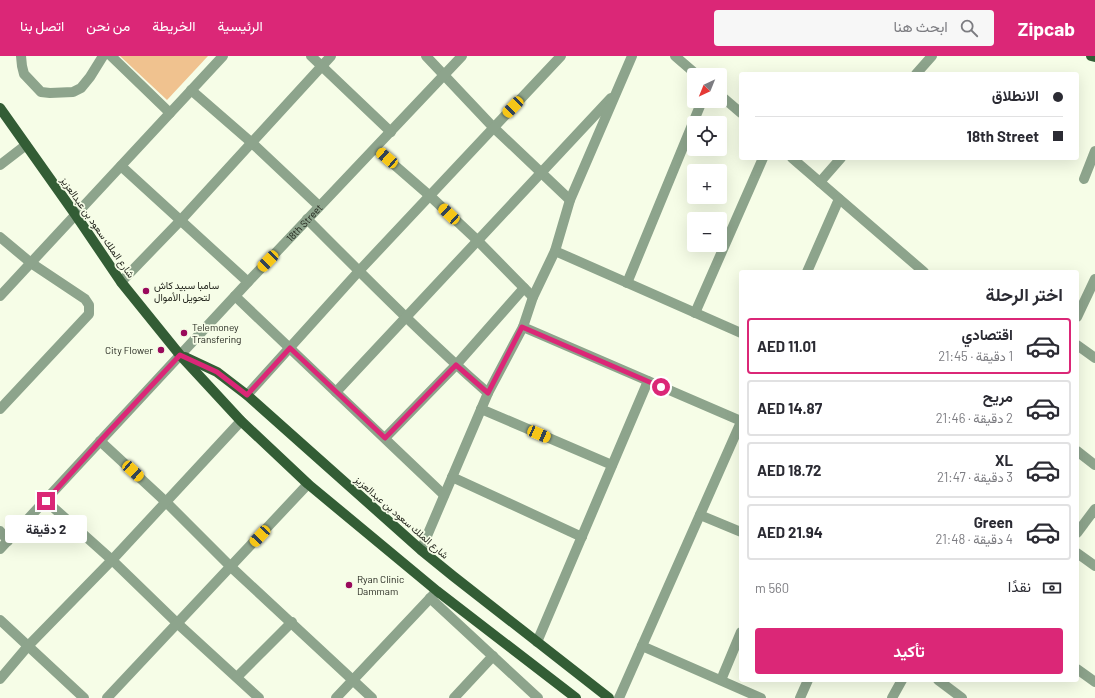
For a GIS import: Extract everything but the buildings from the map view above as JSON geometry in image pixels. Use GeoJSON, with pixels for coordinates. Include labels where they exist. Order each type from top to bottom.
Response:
{"type":"FeatureCollection","features":[{"type":"Feature","properties":{"kind":"main road"},"geometry":{"type":"LineString","coordinates":[[1091,56],[1095,57]]}},
{"type":"Feature","properties":{"kind":"main road","name":"شارع الملك سعود بن عبدالعزيز"},"geometry":{"type":"LineString","coordinates":[[0,108],[121,282],[180,355],[241,421],[308,484],[434,594],[574,697]]}},
{"type":"Feature","properties":{"kind":"main road","name":"شارع الملك سعود بن عبدالعزيز"},"geometry":{"type":"LineString","coordinates":[[180,355],[217,372],[247,395],[421,550],[609,698]]}},
{"type":"Feature","properties":{"kind":"street"},"geometry":{"type":"LineString","coordinates":[[21,56],[24,74],[41,92],[50,93],[73,92],[81,88],[103,56]]}},
{"type":"Feature","properties":{"kind":"street"},"geometry":{"type":"LineString","coordinates":[[111,56],[170,113]]}},
{"type":"Feature","properties":{"kind":"street"},"geometry":{"type":"LineString","coordinates":[[0,296],[223,56]]}},
{"type":"Feature","properties":{"kind":"street"},"geometry":{"type":"LineString","coordinates":[[311,56],[391,132]]}},
{"type":"Feature","properties":{"kind":"street"},"geometry":{"type":"LineString","coordinates":[[121,282],[180,221],[332,56]]}},
{"type":"Feature","properties":{"kind":"street"},"geometry":{"type":"LineString","coordinates":[[426,56],[494,127],[570,200]]}},
{"type":"Feature","properties":{"kind":"street","name":"18th Street"},"geometry":{"type":"LineString","coordinates":[[0,549],[319,206],[376,149],[462,56]]}},
{"type":"Feature","properties":{"kind":"street"},"geometry":{"type":"LineString","coordinates":[[247,395],[359,271],[561,56]]}},
{"type":"Feature","properties":{"kind":"street"},"geometry":{"type":"LineString","coordinates":[[421,550],[488,393],[522,327],[533,297],[555,251],[570,200],[632,56]]}},
{"type":"Feature","properties":{"kind":"street"},"geometry":{"type":"LineString","coordinates":[[675,56],[689,68]]}},
{"type":"Feature","properties":{"kind":"street"},"geometry":{"type":"LineString","coordinates":[[918,72],[932,56]]}},
{"type":"Feature","properties":{"kind":"street"},"geometry":{"type":"LineString","coordinates":[[192,90],[252,143],[319,206]]}},
{"type":"Feature","properties":{"kind":"street"},"geometry":{"type":"LineString","coordinates":[[336,392],[616,93]]}},
{"type":"Feature","properties":{"kind":"street"},"geometry":{"type":"LineString","coordinates":[[727,101],[739,111]]}},
{"type":"Feature","properties":{"kind":"street"},"geometry":{"type":"LineString","coordinates":[[627,283],[699,108]]}},
{"type":"Feature","properties":{"kind":"street"},"geometry":{"type":"LineString","coordinates":[[0,165],[26,145]]}},
{"type":"Feature","properties":{"kind":"street"},"geometry":{"type":"LineString","coordinates":[[376,149],[430,196],[477,240],[533,297]]}},
{"type":"Feature","properties":{"kind":"street"},"geometry":{"type":"LineString","coordinates":[[1084,179],[1095,151]]}},
{"type":"Feature","properties":{"kind":"street"},"geometry":{"type":"LineString","coordinates":[[695,313],[763,160]]}},
{"type":"Feature","properties":{"kind":"street"},"geometry":{"type":"LineString","coordinates":[[794,160],[919,270]]}},
{"type":"Feature","properties":{"kind":"street"},"geometry":{"type":"LineString","coordinates":[[820,182],[839,160]]}},
{"type":"Feature","properties":{"kind":"street"},"geometry":{"type":"LineString","coordinates":[[121,166],[248,282]]}},
{"type":"Feature","properties":{"kind":"street"},"geometry":{"type":"LineString","coordinates":[[808,270],[840,199]]}},
{"type":"Feature","properties":{"kind":"street"},"geometry":{"type":"LineString","coordinates":[[307,219],[406,317],[456,365],[488,393]]}},
{"type":"Feature","properties":{"kind":"street"},"geometry":{"type":"LineString","coordinates":[[0,409],[89,314],[89,305],[85,299],[31,263],[2,241]]}},
{"type":"Feature","properties":{"kind":"street"},"geometry":{"type":"LineString","coordinates":[[555,251],[739,332]]}},
{"type":"Feature","properties":{"kind":"street"},"geometry":{"type":"LineString","coordinates":[[1079,312],[1095,279]]}},
{"type":"Feature","properties":{"kind":"street"},"geometry":{"type":"LineString","coordinates":[[385,438],[456,365],[524,288]]}},
{"type":"Feature","properties":{"kind":"street"},"geometry":{"type":"LineString","coordinates":[[235,296],[444,495]]}},
{"type":"Feature","properties":{"kind":"street"},"geometry":{"type":"LineString","coordinates":[[522,327],[739,421]]}},
{"type":"Feature","properties":{"kind":"street"},"geometry":{"type":"LineString","coordinates":[[1079,346],[1095,358]]}},
{"type":"Feature","properties":{"kind":"street"},"geometry":{"type":"LineString","coordinates":[[537,642],[648,381]]}},
{"type":"Feature","properties":{"kind":"street"},"geometry":{"type":"LineString","coordinates":[[481,409],[612,465]]}},
{"type":"Feature","properties":{"kind":"street"},"geometry":{"type":"LineString","coordinates":[[0,679],[28,646],[112,560],[241,421]]}},
{"type":"Feature","properties":{"kind":"street"},"geometry":{"type":"LineString","coordinates":[[620,698],[739,426]]}},
{"type":"Feature","properties":{"kind":"street"},"geometry":{"type":"LineString","coordinates":[[100,441],[166,502],[231,567],[292,622],[372,698]]}},
{"type":"Feature","properties":{"kind":"street"},"geometry":{"type":"LineString","coordinates":[[1079,453],[1095,465]]}},
{"type":"Feature","properties":{"kind":"street"},"geometry":{"type":"LineString","coordinates":[[452,477],[582,537]]}},
{"type":"Feature","properties":{"kind":"street"},"geometry":{"type":"LineString","coordinates":[[107,698],[308,484]]}},
{"type":"Feature","properties":{"kind":"street"},"geometry":{"type":"LineString","coordinates":[[46,501],[112,560],[177,624],[259,698]]}},
{"type":"Feature","properties":{"kind":"street"},"geometry":{"type":"LineString","coordinates":[[1079,529],[1095,509]]}},
{"type":"Feature","properties":{"kind":"street"},"geometry":{"type":"LineString","coordinates":[[700,514],[739,531]]}},
{"type":"Feature","properties":{"kind":"street"},"geometry":{"type":"LineString","coordinates":[[0,530],[8,541]]}},
{"type":"Feature","properties":{"kind":"street"},"geometry":{"type":"LineString","coordinates":[[1079,554],[1095,566]]}},
{"type":"Feature","properties":{"kind":"street"},"geometry":{"type":"LineString","coordinates":[[336,698],[434,594],[493,656],[538,698]]}},
{"type":"Feature","properties":{"kind":"street"},"geometry":{"type":"LineString","coordinates":[[0,620],[84,698]]}},
{"type":"Feature","properties":{"kind":"street"},"geometry":{"type":"LineString","coordinates":[[237,678],[292,622]]}},
{"type":"Feature","properties":{"kind":"street"},"geometry":{"type":"LineString","coordinates":[[720,680],[739,637]]}},
{"type":"Feature","properties":{"kind":"street"},"geometry":{"type":"LineString","coordinates":[[642,646],[761,698]]}},
{"type":"Feature","properties":{"kind":"street"},"geometry":{"type":"LineString","coordinates":[[454,698],[493,656]]}},
{"type":"Feature","properties":{"kind":"street"},"geometry":{"type":"LineString","coordinates":[[1079,670],[1095,682]]}},
{"type":"Feature","properties":{"kind":"street"},"geometry":{"type":"LineString","coordinates":[[800,698],[807,682]]}},
{"type":"Feature","properties":{"kind":"street"},"geometry":{"type":"LineString","coordinates":[[892,698],[901,682]]}},
{"type":"Feature","properties":{"kind":"street"},"geometry":{"type":"LineString","coordinates":[[941,682],[962,698]]}},
{"type":"Feature","properties":{"kind":"shaded area"},"geometry":{"type":"Polygon","coordinates":[[[120,56],[208,56],[167,100],[120,56]]]}},
{"type":"Feature","properties":{"kind":"place","name":"سامبا سبيد كاش لتحويل الأموال"},"geometry":{"type":"Point","coordinates":[146,291]}},
{"type":"Feature","properties":{"kind":"place","name":"Telemoney Transfering"},"geometry":{"type":"Point","coordinates":[184,333]}},
{"type":"Feature","properties":{"kind":"place","name":"City Flower"},"geometry":{"type":"Point","coordinates":[161,350]}},
{"type":"Feature","properties":{"kind":"place","name":"Ryan Clinic Dammam"},"geometry":{"type":"Point","coordinates":[349,585]}},
{"type":"Feature","properties":{"kind":"route"},"geometry":{"type":"LineString","coordinates":[[46,501],[180,355],[217,372],[247,395],[290,348],[385,438],[456,365],[488,393],[522,327],[661,387]]}}]}
